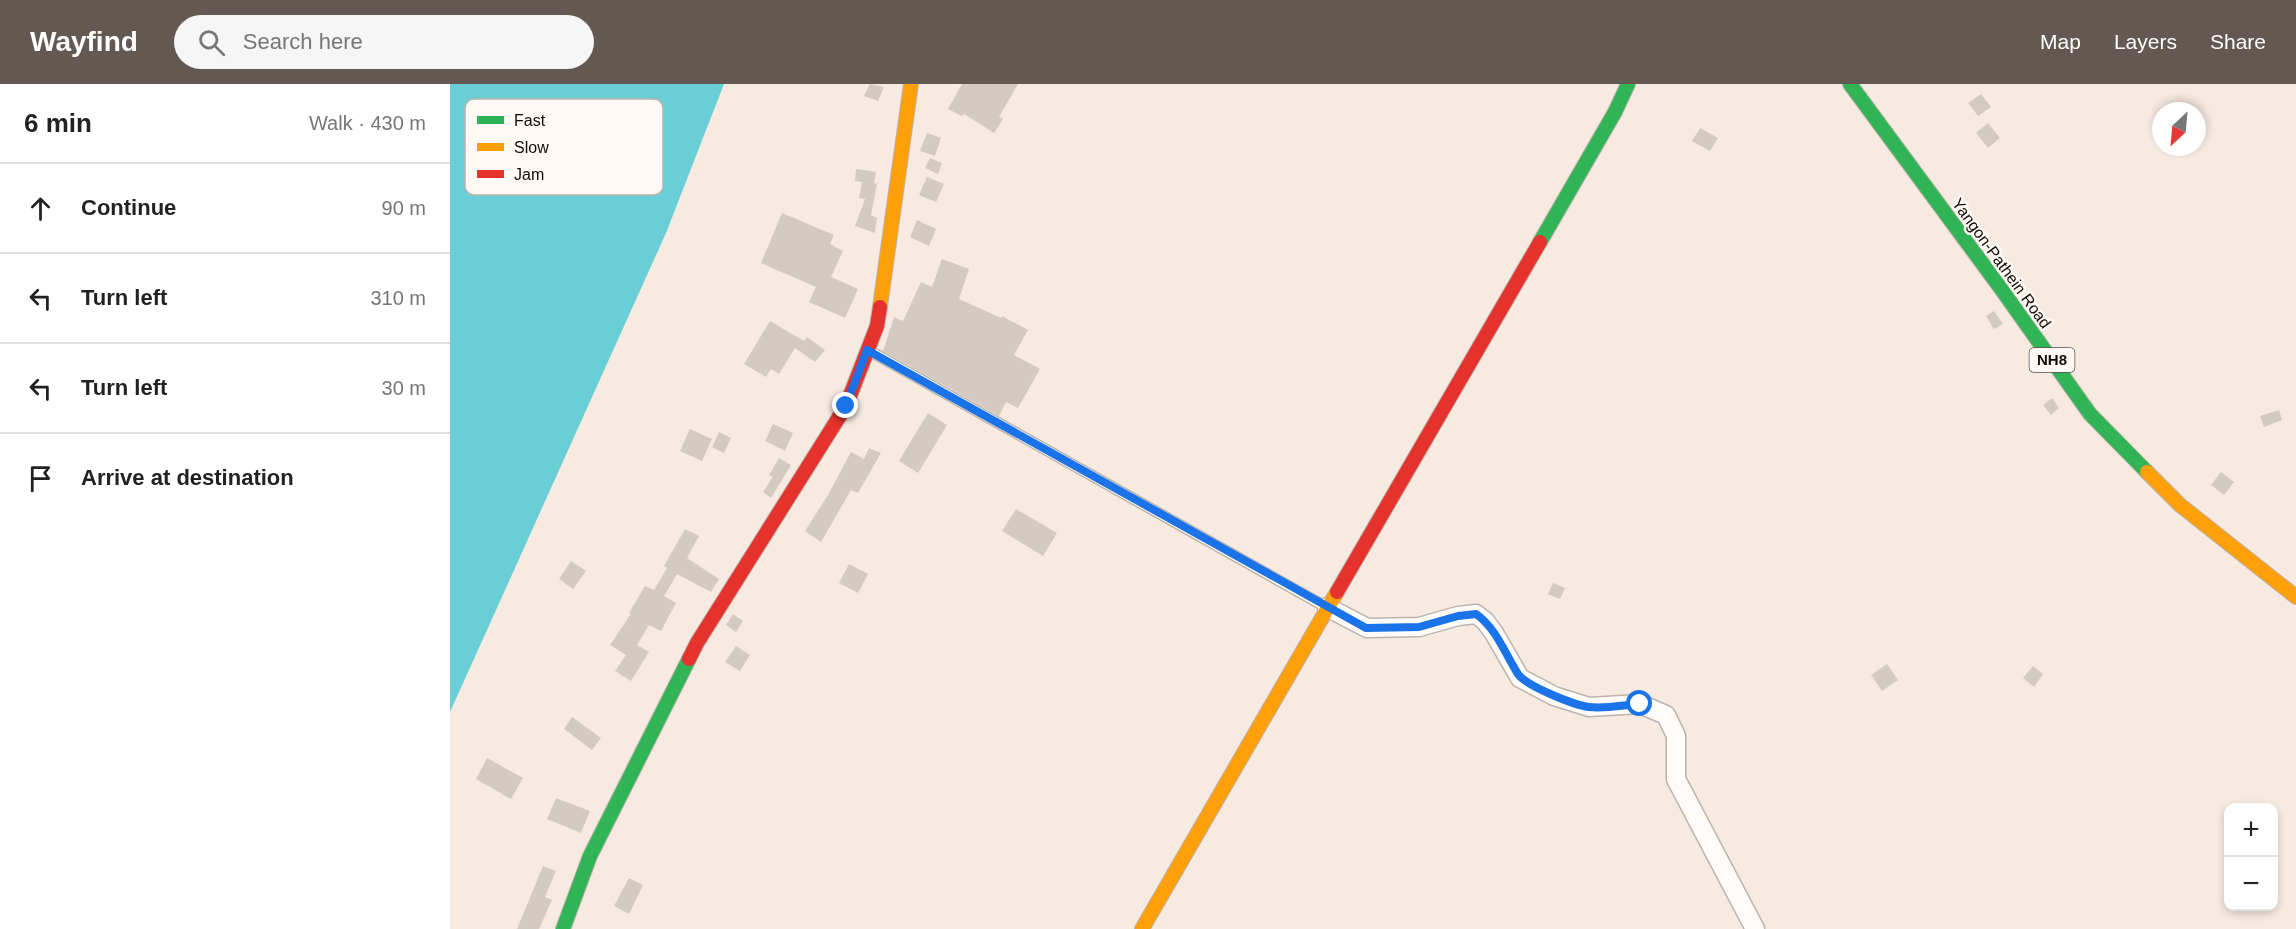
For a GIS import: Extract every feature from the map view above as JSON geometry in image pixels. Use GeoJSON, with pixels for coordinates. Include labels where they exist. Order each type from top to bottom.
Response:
{"type":"FeatureCollection","features":[{"type":"Feature","properties":{"kind":"main road"},"geometry":{"type":"LineString","coordinates":[[563,929],[590,856],[697,643],[846,406],[877,326],[911,84]]}},
{"type":"Feature","properties":{"kind":"main road"},"geometry":{"type":"LineString","coordinates":[[1142,929],[1616,112],[1628,84]]}},
{"type":"Feature","properties":{"kind":"main road","name":"Yangon-Pathein Road"},"geometry":{"type":"LineString","coordinates":[[1850,84],[2090,414],[2180,506],[2296,597]]}},
{"type":"Feature","properties":{"kind":"street"},"geometry":{"type":"LineString","coordinates":[[1327,607],[1366,628],[1419,627],[1458,616],[1476,614],[1494,633],[1520,678],[1554,696],[1589,707],[1640,704],[1666,715],[1676,736],[1676,779],[1755,929]]}},
{"type":"Feature","properties":{"kind":"lane"},"geometry":{"type":"LineString","coordinates":[[867,350],[1327,607]]}},
{"type":"Feature","properties":{"kind":"water"},"geometry":{"type":"Polygon","coordinates":[[[450,84],[724,84],[666,233],[450,712],[450,84]]]}},
{"type":"Feature","properties":{"kind":"building"},"geometry":{"type":"Polygon","coordinates":[[[870,84],[884,87],[878,101],[864,96],[870,84]]]}},
{"type":"Feature","properties":{"kind":"building"},"geometry":{"type":"Polygon","coordinates":[[[962,84],[1018,84],[999,117],[1003,119],[994,133],[964,114],[962,116],[948,109],[962,84]]]}},
{"type":"Feature","properties":{"kind":"building"},"geometry":{"type":"Polygon","coordinates":[[[1981,94],[1991,107],[1978,116],[1968,103],[1981,94]]]}},
{"type":"Feature","properties":{"kind":"building"},"geometry":{"type":"Polygon","coordinates":[[[1988,123],[2000,138],[1988,148],[1976,133],[1988,123]]]}},
{"type":"Feature","properties":{"kind":"building"},"geometry":{"type":"Polygon","coordinates":[[[1700,128],[1718,138],[1710,151],[1692,141],[1700,128]]]}},
{"type":"Feature","properties":{"kind":"building"},"geometry":{"type":"Polygon","coordinates":[[[927,133],[941,138],[935,156],[920,151],[927,133]]]}},
{"type":"Feature","properties":{"kind":"building"},"geometry":{"type":"Polygon","coordinates":[[[930,158],[942,163],[938,174],[925,168],[930,158]]]}},
{"type":"Feature","properties":{"kind":"building"},"geometry":{"type":"Polygon","coordinates":[[[856,169],[876,172],[874,183],[877,184],[871,215],[877,218],[875,233],[855,226],[865,199],[859,198],[862,182],[855,181],[856,169]]]}},
{"type":"Feature","properties":{"kind":"building"},"geometry":{"type":"Polygon","coordinates":[[[927,177],[944,184],[936,202],[919,195],[927,177]]]}},
{"type":"Feature","properties":{"kind":"building"},"geometry":{"type":"Polygon","coordinates":[[[782,213],[834,235],[830,244],[843,251],[831,277],[858,289],[845,318],[809,302],[816,287],[761,263],[782,213]]]}},
{"type":"Feature","properties":{"kind":"building"},"geometry":{"type":"Polygon","coordinates":[[[917,220],[936,229],[929,246],[910,237],[917,220]]]}},
{"type":"Feature","properties":{"kind":"building"},"geometry":{"type":"Polygon","coordinates":[[[942,259],[969,269],[959,299],[1001,318],[1002,316],[1028,330],[1014,355],[1040,369],[1018,408],[1006,402],[999,416],[883,351],[894,317],[903,321],[921,282],[932,287],[942,259]]]}},
{"type":"Feature","properties":{"kind":"building"},"geometry":{"type":"Polygon","coordinates":[[[1994,311],[2003,324],[1994,329],[1986,316],[1994,311]]]}},
{"type":"Feature","properties":{"kind":"building"},"geometry":{"type":"Polygon","coordinates":[[[770,321],[804,341],[807,337],[825,350],[815,362],[795,348],[779,374],[771,369],[766,377],[744,364],[770,321]]]}},
{"type":"Feature","properties":{"kind":"building"},"geometry":{"type":"Polygon","coordinates":[[[2052,398],[2059,408],[2051,415],[2043,405],[2052,398]]]}},
{"type":"Feature","properties":{"kind":"building"},"geometry":{"type":"Polygon","coordinates":[[[2279,410],[2282,420],[2264,427],[2260,416],[2279,410]]]}},
{"type":"Feature","properties":{"kind":"building"},"geometry":{"type":"Polygon","coordinates":[[[928,413],[947,425],[918,473],[899,461],[928,413]]]}},
{"type":"Feature","properties":{"kind":"building"},"geometry":{"type":"Polygon","coordinates":[[[773,424],[793,433],[785,451],[765,441],[773,424]]]}},
{"type":"Feature","properties":{"kind":"building"},"geometry":{"type":"Polygon","coordinates":[[[690,429],[712,439],[702,461],[680,451],[690,429]]]}},
{"type":"Feature","properties":{"kind":"building"},"geometry":{"type":"Polygon","coordinates":[[[719,432],[731,438],[724,453],[712,447],[719,432]]]}},
{"type":"Feature","properties":{"kind":"building"},"geometry":{"type":"Polygon","coordinates":[[[869,448],[881,453],[858,493],[851,490],[821,542],[805,531],[851,452],[864,459],[869,448]]]}},
{"type":"Feature","properties":{"kind":"building"},"geometry":{"type":"Polygon","coordinates":[[[779,458],[791,465],[771,498],[763,492],[773,477],[769,475],[779,458]]]}},
{"type":"Feature","properties":{"kind":"building"},"geometry":{"type":"Polygon","coordinates":[[[2221,472],[2234,482],[2224,495],[2211,485],[2221,472]]]}},
{"type":"Feature","properties":{"kind":"building"},"geometry":{"type":"Polygon","coordinates":[[[1016,509],[1057,533],[1043,556],[1002,531],[1016,509]]]}},
{"type":"Feature","properties":{"kind":"building"},"geometry":{"type":"Polygon","coordinates":[[[685,529],[699,536],[687,558],[719,579],[711,592],[677,574],[664,596],[676,603],[661,631],[649,625],[637,645],[649,652],[631,681],[615,671],[626,655],[610,645],[631,614],[629,613],[645,586],[654,590],[667,568],[664,566],[685,529]]]}},
{"type":"Feature","properties":{"kind":"building"},"geometry":{"type":"Polygon","coordinates":[[[571,561],[586,571],[573,589],[559,579],[571,561]]]}},
{"type":"Feature","properties":{"kind":"building"},"geometry":{"type":"Polygon","coordinates":[[[849,564],[868,574],[858,593],[839,583],[849,564]]]}},
{"type":"Feature","properties":{"kind":"building"},"geometry":{"type":"Polygon","coordinates":[[[1553,583],[1565,588],[1560,599],[1548,594],[1553,583]]]}},
{"type":"Feature","properties":{"kind":"building"},"geometry":{"type":"Polygon","coordinates":[[[733,614],[743,621],[736,632],[726,625],[733,614]]]}},
{"type":"Feature","properties":{"kind":"building"},"geometry":{"type":"Polygon","coordinates":[[[736,646],[750,655],[740,671],[725,662],[736,646]]]}},
{"type":"Feature","properties":{"kind":"building"},"geometry":{"type":"Polygon","coordinates":[[[1887,664],[1898,680],[1882,691],[1871,675],[1887,664]]]}},
{"type":"Feature","properties":{"kind":"building"},"geometry":{"type":"Polygon","coordinates":[[[2033,666],[2043,674],[2034,687],[2023,678],[2033,666]]]}},
{"type":"Feature","properties":{"kind":"building"},"geometry":{"type":"Polygon","coordinates":[[[572,717],[601,738],[592,750],[564,729],[572,717]]]}},
{"type":"Feature","properties":{"kind":"building"},"geometry":{"type":"Polygon","coordinates":[[[487,758],[523,778],[511,799],[476,779],[487,758]]]}},
{"type":"Feature","properties":{"kind":"building"},"geometry":{"type":"Polygon","coordinates":[[[556,798],[590,811],[581,833],[547,819],[556,798]]]}},
{"type":"Feature","properties":{"kind":"building"},"geometry":{"type":"Polygon","coordinates":[[[543,866],[556,871],[545,897],[552,900],[539,929],[517,929],[543,866]]]}},
{"type":"Feature","properties":{"kind":"building"},"geometry":{"type":"Polygon","coordinates":[[[629,878],[643,885],[629,914],[614,906],[629,878]]]}},
{"type":"Feature","properties":{"kind":"traffic: fast"},"geometry":{"type":"LineString","coordinates":[[1540,242],[1615,112],[1628,84]]}},
{"type":"Feature","properties":{"kind":"traffic: fast"},"geometry":{"type":"LineString","coordinates":[[1850,84],[2090,414],[2147,472]]}},
{"type":"Feature","properties":{"kind":"traffic: fast"},"geometry":{"type":"LineString","coordinates":[[563,929],[590,856],[689,659]]}},
{"type":"Feature","properties":{"kind":"traffic: slow"},"geometry":{"type":"LineString","coordinates":[[880,307],[911,84]]}},
{"type":"Feature","properties":{"kind":"traffic: slow"},"geometry":{"type":"LineString","coordinates":[[2147,472],[2180,505],[2296,597]]}},
{"type":"Feature","properties":{"kind":"traffic: slow"},"geometry":{"type":"LineString","coordinates":[[1142,929],[1337,592]]}},
{"type":"Feature","properties":{"kind":"traffic: jam"},"geometry":{"type":"LineString","coordinates":[[1337,592],[1540,242]]}},
{"type":"Feature","properties":{"kind":"traffic: jam"},"geometry":{"type":"LineString","coordinates":[[689,659],[846,406],[877,326],[880,307]]}},
{"type":"Feature","properties":{"kind":"route"},"geometry":{"type":"LineString","coordinates":[[846,406],[867,350],[1366,628],[1419,627],[1458,616],[1476,614],[1494,633],[1520,678],[1554,696],[1589,707],[1640,704]]}}]}
